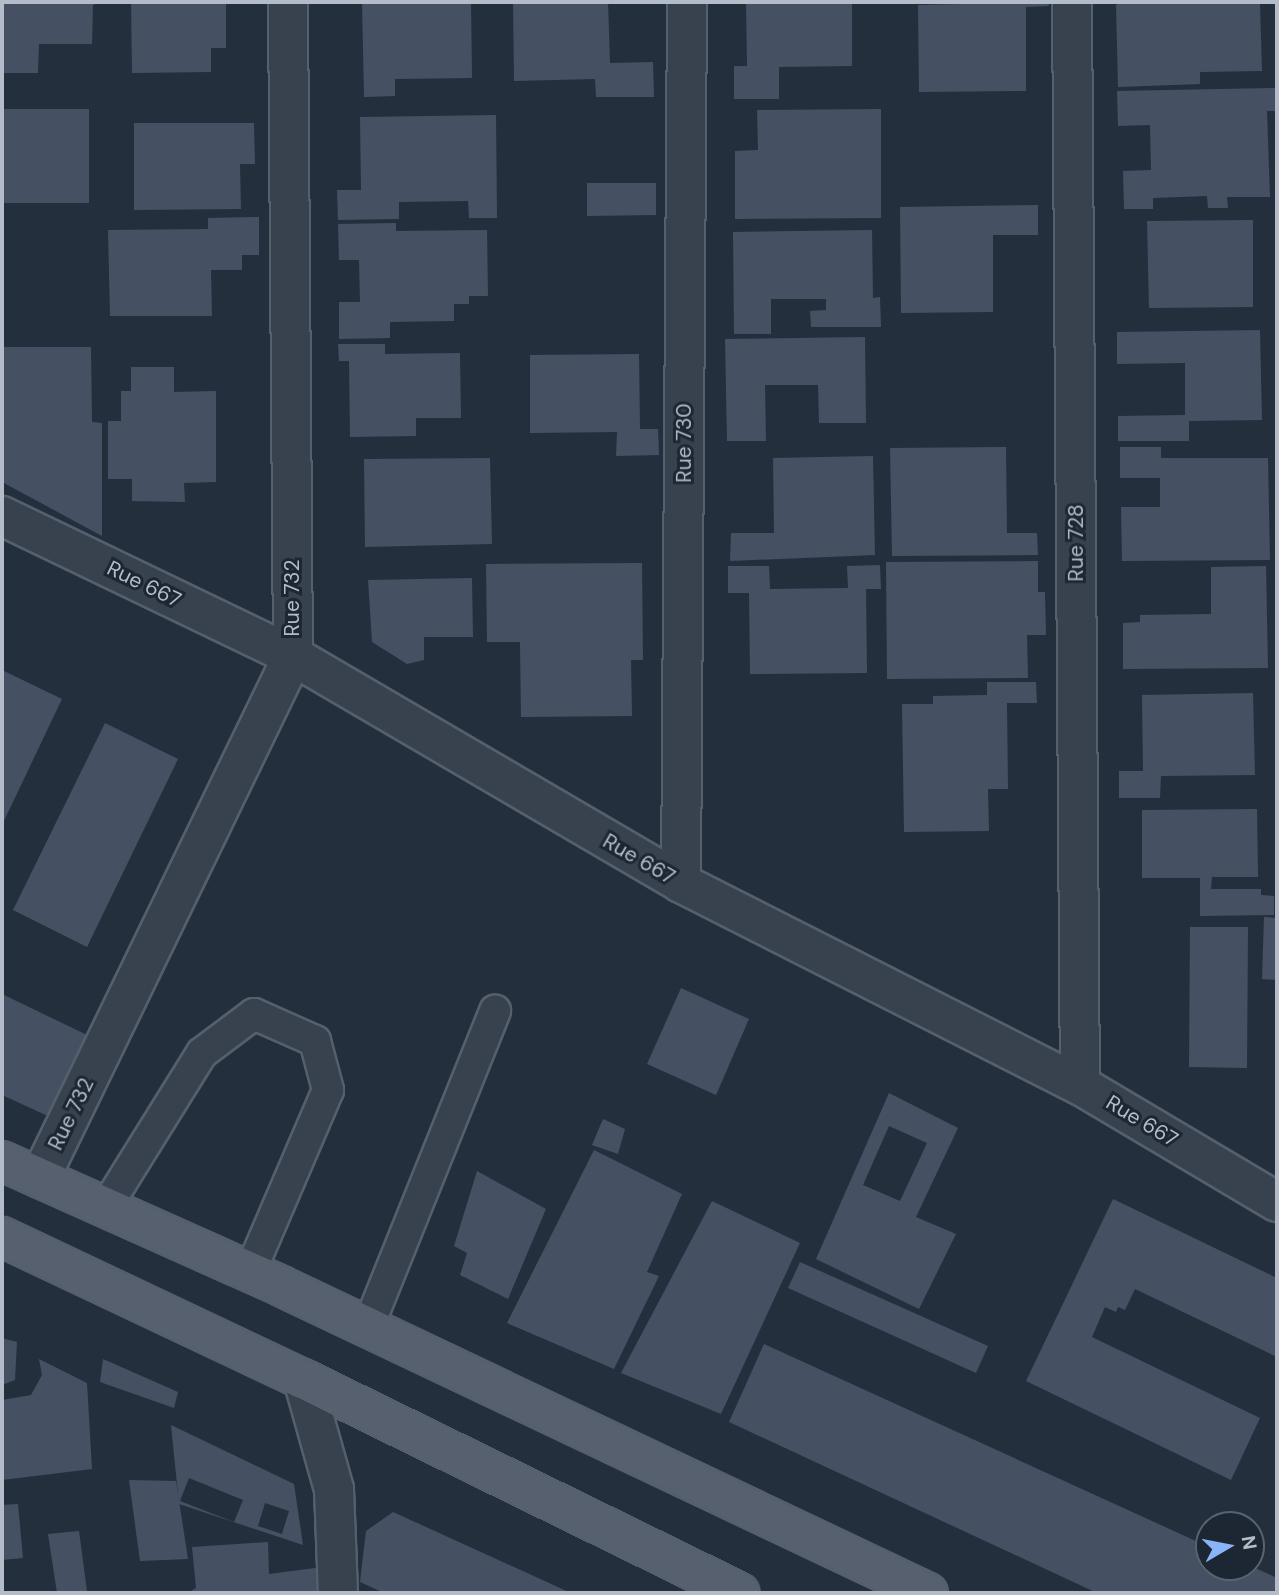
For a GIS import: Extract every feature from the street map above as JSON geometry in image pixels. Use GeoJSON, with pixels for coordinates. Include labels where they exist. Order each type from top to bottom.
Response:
{"type":"FeatureCollection","features":[{"type":"Feature","properties":{"kind":"main road"},"geometry":{"type":"LineString","coordinates":[[2,1161],[368,1326],[929,1593]]}},
{"type":"Feature","properties":{"kind":"main road"},"geometry":{"type":"LineString","coordinates":[[2,1237],[303,1379],[738,1593]]}},
{"type":"Feature","properties":{"kind":"street","name":"Rue 732"},"geometry":{"type":"LineString","coordinates":[[40,1178],[293,656],[288,2]]}},
{"type":"Feature","properties":{"kind":"street","name":"Rue 730"},"geometry":{"type":"LineString","coordinates":[[681,883],[687,2]]}},
{"type":"Feature","properties":{"kind":"street","name":"Rue 728"},"geometry":{"type":"LineString","coordinates":[[1072,2],[1080,1085]]}},
{"type":"Feature","properties":{"kind":"street","name":"Rue 667"},"geometry":{"type":"LineString","coordinates":[[2,516],[293,656],[681,883],[1080,1085],[1277,1202]]}},
{"type":"Feature","properties":{"kind":"street"},"geometry":{"type":"LineString","coordinates":[[303,1379],[334,1489],[338,1593]]}},
{"type":"Feature","properties":{"kind":"lane"},"geometry":{"type":"LineString","coordinates":[[368,1326],[495,1012]]}},
{"type":"Feature","properties":{"kind":"lane"},"geometry":{"type":"LineString","coordinates":[[106,1207],[202,1053],[254,1014],[315,1041],[328,1090],[250,1272]]}},
{"type":"Feature","properties":{"kind":"building"},"geometry":{"type":"Polygon","coordinates":[[[2,2],[101,2],[93,5],[92,44],[39,44],[38,73],[2,73],[2,2]]]}},
{"type":"Feature","properties":{"kind":"building"},"geometry":{"type":"Polygon","coordinates":[[[131,2],[226,2],[226,48],[211,48],[211,72],[132,73],[131,2]]]}},
{"type":"Feature","properties":{"kind":"building"},"geometry":{"type":"Polygon","coordinates":[[[362,2],[471,3],[472,78],[395,79],[395,96],[364,97],[362,2]]]}},
{"type":"Feature","properties":{"kind":"building"},"geometry":{"type":"Polygon","coordinates":[[[513,2],[608,2],[610,63],[653,62],[654,97],[596,97],[595,79],[514,81],[513,2]]]}},
{"type":"Feature","properties":{"kind":"building"},"geometry":{"type":"Polygon","coordinates":[[[746,2],[852,2],[852,66],[779,67],[779,99],[734,99],[734,66],[747,66],[746,2]]]}},
{"type":"Feature","properties":{"kind":"building"},"geometry":{"type":"Polygon","coordinates":[[[1048,2],[1049,6],[1026,7],[1026,91],[919,92],[918,5],[1048,2]]]}},
{"type":"Feature","properties":{"kind":"building"},"geometry":{"type":"Polygon","coordinates":[[[1122,2],[1260,2],[1262,71],[1200,72],[1200,84],[1118,87],[1116,5],[1122,2]]]}},
{"type":"Feature","properties":{"kind":"building"},"geometry":{"type":"Polygon","coordinates":[[[1275,88],[1275,111],[1267,111],[1270,197],[1227,197],[1228,208],[1208,208],[1207,196],[1153,198],[1153,209],[1124,209],[1123,171],[1151,170],[1150,125],[1118,126],[1117,91],[1275,88]]]}},
{"type":"Feature","properties":{"kind":"building"},"geometry":{"type":"Polygon","coordinates":[[[2,109],[89,109],[89,203],[2,203],[2,109]]]}},
{"type":"Feature","properties":{"kind":"building"},"geometry":{"type":"Polygon","coordinates":[[[881,109],[881,218],[735,219],[735,151],[758,150],[757,110],[881,109]]]}},
{"type":"Feature","properties":{"kind":"building"},"geometry":{"type":"Polygon","coordinates":[[[496,115],[497,218],[469,218],[468,201],[399,202],[399,219],[338,220],[337,190],[361,190],[360,117],[496,115]]]}},
{"type":"Feature","properties":{"kind":"building"},"geometry":{"type":"Polygon","coordinates":[[[134,123],[254,123],[255,164],[240,164],[241,209],[134,210],[134,123]]]}},
{"type":"Feature","properties":{"kind":"building"},"geometry":{"type":"Polygon","coordinates":[[[587,183],[656,183],[656,215],[587,216],[587,183]]]}},
{"type":"Feature","properties":{"kind":"building"},"geometry":{"type":"Polygon","coordinates":[[[1038,205],[1038,235],[993,235],[993,312],[901,313],[900,207],[1038,205]]]}},
{"type":"Feature","properties":{"kind":"building"},"geometry":{"type":"Polygon","coordinates":[[[259,217],[259,255],[242,255],[242,270],[211,270],[212,316],[110,316],[108,230],[208,229],[208,218],[259,217]]]}},
{"type":"Feature","properties":{"kind":"building"},"geometry":{"type":"Polygon","coordinates":[[[1253,220],[1253,307],[1149,308],[1147,221],[1253,220]]]}},
{"type":"Feature","properties":{"kind":"building"},"geometry":{"type":"Polygon","coordinates":[[[396,223],[396,231],[487,230],[488,296],[469,296],[469,304],[454,304],[454,321],[390,322],[390,338],[339,339],[339,302],[360,302],[359,260],[339,260],[338,224],[396,223]]]}},
{"type":"Feature","properties":{"kind":"building"},"geometry":{"type":"Polygon","coordinates":[[[872,230],[873,298],[880,297],[881,327],[811,327],[810,311],[826,310],[826,299],[771,299],[771,334],[734,334],[733,232],[872,230]]]}},
{"type":"Feature","properties":{"kind":"building"},"geometry":{"type":"Polygon","coordinates":[[[1260,330],[1262,420],[1189,421],[1189,441],[1118,441],[1118,416],[1185,415],[1185,363],[1117,364],[1117,332],[1260,330]]]}},
{"type":"Feature","properties":{"kind":"building"},"geometry":{"type":"Polygon","coordinates":[[[865,337],[866,423],[819,423],[818,385],[765,385],[766,441],[727,441],[725,339],[865,337]]]}},
{"type":"Feature","properties":{"kind":"building"},"geometry":{"type":"Polygon","coordinates":[[[338,344],[385,344],[385,354],[460,353],[461,418],[416,418],[416,436],[350,437],[349,361],[339,361],[338,344]]]}},
{"type":"Feature","properties":{"kind":"building"},"geometry":{"type":"Polygon","coordinates":[[[2,347],[91,347],[92,422],[102,423],[102,536],[2,482],[2,347]]]}},
{"type":"Feature","properties":{"kind":"building"},"geometry":{"type":"Polygon","coordinates":[[[639,354],[640,429],[658,429],[659,455],[616,456],[617,432],[530,433],[530,355],[639,354]]]}},
{"type":"Feature","properties":{"kind":"building"},"geometry":{"type":"Polygon","coordinates":[[[131,367],[174,367],[174,392],[216,391],[216,482],[184,483],[185,502],[132,501],[132,479],[108,479],[108,421],[121,421],[121,391],[131,391],[131,367]]]}},
{"type":"Feature","properties":{"kind":"building"},"geometry":{"type":"Polygon","coordinates":[[[1006,447],[1007,533],[1037,533],[1038,555],[892,556],[890,448],[1006,447]]]}},
{"type":"Feature","properties":{"kind":"building"},"geometry":{"type":"Polygon","coordinates":[[[1120,447],[1161,447],[1161,458],[1268,458],[1270,560],[1122,561],[1121,507],[1160,507],[1160,478],[1120,478],[1120,447]]]}},
{"type":"Feature","properties":{"kind":"building"},"geometry":{"type":"Polygon","coordinates":[[[873,456],[875,555],[730,561],[731,533],[774,533],[773,458],[873,456]]]}},
{"type":"Feature","properties":{"kind":"building"},"geometry":{"type":"Polygon","coordinates":[[[490,458],[492,544],[365,547],[364,459],[490,458]]]}},
{"type":"Feature","properties":{"kind":"building"},"geometry":{"type":"Polygon","coordinates":[[[1038,561],[1038,592],[1045,592],[1046,635],[1027,635],[1028,678],[887,679],[886,562],[1038,561]]]}},
{"type":"Feature","properties":{"kind":"building"},"geometry":{"type":"Polygon","coordinates":[[[642,563],[643,660],[631,660],[632,716],[521,717],[520,642],[487,642],[486,564],[642,563]]]}},
{"type":"Feature","properties":{"kind":"building"},"geometry":{"type":"Polygon","coordinates":[[[880,565],[881,589],[866,589],[867,673],[750,674],[749,593],[728,593],[728,566],[769,566],[770,589],[848,588],[847,566],[880,565]]]}},
{"type":"Feature","properties":{"kind":"building"},"geometry":{"type":"Polygon","coordinates":[[[1266,566],[1268,668],[1123,669],[1123,623],[1140,622],[1140,615],[1211,614],[1211,567],[1266,566]]]}},
{"type":"Feature","properties":{"kind":"building"},"geometry":{"type":"Polygon","coordinates":[[[472,578],[473,637],[424,637],[424,660],[407,664],[372,642],[368,580],[472,578]]]}},
{"type":"Feature","properties":{"kind":"building"},"geometry":{"type":"Polygon","coordinates":[[[2,670],[62,699],[2,825],[2,670]]]}},
{"type":"Feature","properties":{"kind":"building"},"geometry":{"type":"Polygon","coordinates":[[[987,682],[1036,682],[1037,703],[1007,703],[1008,789],[988,789],[989,831],[904,832],[902,704],[933,704],[933,696],[987,695],[987,682]]]}},
{"type":"Feature","properties":{"kind":"building"},"geometry":{"type":"Polygon","coordinates":[[[1253,693],[1255,775],[1161,776],[1160,798],[1119,798],[1119,771],[1143,771],[1142,695],[1253,693]]]}},
{"type":"Feature","properties":{"kind":"building"},"geometry":{"type":"Polygon","coordinates":[[[105,723],[178,759],[87,947],[13,910],[105,723]]]}},
{"type":"Feature","properties":{"kind":"building"},"geometry":{"type":"Polygon","coordinates":[[[1257,809],[1258,877],[1212,877],[1211,889],[1261,889],[1261,895],[1274,896],[1274,915],[1200,916],[1200,878],[1142,878],[1142,810],[1257,809]]]}},
{"type":"Feature","properties":{"kind":"building"},"geometry":{"type":"Polygon","coordinates":[[[1264,917],[1277,918],[1277,980],[1262,979],[1264,917]]]}},
{"type":"Feature","properties":{"kind":"building"},"geometry":{"type":"Polygon","coordinates":[[[1190,927],[1248,927],[1247,1068],[1189,1067],[1190,927]]]}},
{"type":"Feature","properties":{"kind":"building"},"geometry":{"type":"Polygon","coordinates":[[[681,988],[749,1019],[716,1095],[647,1064],[681,988]]]}},
{"type":"Feature","properties":{"kind":"building"},"geometry":{"type":"Polygon","coordinates":[[[2,994],[87,1035],[50,1117],[2,1095],[2,994]]]}},
{"type":"Feature","properties":{"kind":"building"},"geometry":{"type":"Polygon","coordinates":[[[889,1093],[958,1128],[916,1217],[956,1234],[919,1309],[816,1259],[889,1093]],[[889,1126],[863,1185],[900,1201],[927,1143],[889,1126]]]}},
{"type":"Feature","properties":{"kind":"building"},"geometry":{"type":"Polygon","coordinates":[[[603,1119],[625,1129],[618,1154],[592,1145],[603,1119]]]}},
{"type":"Feature","properties":{"kind":"building"},"geometry":{"type":"Polygon","coordinates":[[[594,1150],[682,1194],[647,1272],[659,1276],[614,1369],[507,1323],[594,1150]]]}},
{"type":"Feature","properties":{"kind":"building"},"geometry":{"type":"Polygon","coordinates":[[[477,1171],[546,1209],[508,1299],[460,1275],[467,1253],[454,1246],[477,1171]]]}},
{"type":"Feature","properties":{"kind":"building"},"geometry":{"type":"Polygon","coordinates":[[[1113,1199],[1277,1278],[1277,1357],[1135,1289],[1125,1310],[1118,1307],[1116,1312],[1105,1307],[1092,1337],[1260,1418],[1231,1480],[1026,1381],[1113,1199]]]}},
{"type":"Feature","properties":{"kind":"building"},"geometry":{"type":"Polygon","coordinates":[[[712,1201],[800,1243],[721,1414],[621,1373],[712,1201]]]}},
{"type":"Feature","properties":{"kind":"building"},"geometry":{"type":"Polygon","coordinates":[[[800,1262],[988,1346],[976,1373],[788,1288],[800,1262]]]}},
{"type":"Feature","properties":{"kind":"building"},"geometry":{"type":"Polygon","coordinates":[[[2,1338],[17,1342],[15,1380],[2,1385],[2,1338]]]}},
{"type":"Feature","properties":{"kind":"building"},"geometry":{"type":"Polygon","coordinates":[[[764,1344],[1195,1541],[1195,1581],[1265,1581],[1265,1572],[1277,1578],[1277,1593],[1097,1593],[729,1422],[764,1344]]]}},
{"type":"Feature","properties":{"kind":"building"},"geometry":{"type":"Polygon","coordinates":[[[39,1359],[87,1383],[92,1469],[2,1480],[2,1400],[31,1395],[42,1375],[39,1359]]]}},
{"type":"Feature","properties":{"kind":"building"},"geometry":{"type":"Polygon","coordinates":[[[103,1359],[178,1392],[174,1408],[100,1382],[103,1359]]]}},
{"type":"Feature","properties":{"kind":"building"},"geometry":{"type":"Polygon","coordinates":[[[171,1425],[294,1484],[303,1545],[179,1504],[171,1425]],[[189,1478],[180,1501],[234,1522],[243,1500],[189,1478]],[[265,1503],[258,1526],[282,1534],[289,1511],[265,1503]]]}},
{"type":"Feature","properties":{"kind":"building"},"geometry":{"type":"Polygon","coordinates":[[[129,1480],[176,1481],[188,1559],[140,1561],[129,1480]]]}},
{"type":"Feature","properties":{"kind":"building"},"geometry":{"type":"Polygon","coordinates":[[[18,1504],[23,1558],[2,1560],[2,1505],[18,1504]]]}},
{"type":"Feature","properties":{"kind":"building"},"geometry":{"type":"Polygon","coordinates":[[[393,1512],[571,1593],[384,1593],[360,1582],[366,1531],[393,1512]]]}},
{"type":"Feature","properties":{"kind":"building"},"geometry":{"type":"Polygon","coordinates":[[[79,1531],[87,1591],[57,1593],[48,1534],[79,1531]]]}},
{"type":"Feature","properties":{"kind":"building"},"geometry":{"type":"Polygon","coordinates":[[[268,1542],[269,1574],[323,1567],[326,1593],[188,1593],[196,1588],[192,1547],[268,1542]]]}}]}
